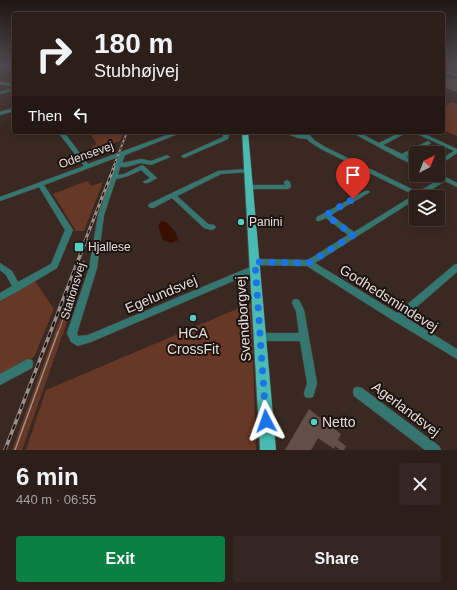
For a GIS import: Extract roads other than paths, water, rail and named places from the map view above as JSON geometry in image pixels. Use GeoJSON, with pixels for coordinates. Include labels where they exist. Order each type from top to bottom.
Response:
{"type":"FeatureCollection","features":[{"type":"Feature","properties":{"kind":"main road","name":"Svendborgvej"},"geometry":{"type":"LineString","coordinates":[[245,134],[268,450]]}},
{"type":"Feature","properties":{"kind":"street"},"geometry":{"type":"LineString","coordinates":[[0,93],[12,90]]}},
{"type":"Feature","properties":{"kind":"street"},"geometry":{"type":"LineString","coordinates":[[0,114],[12,111]]}},
{"type":"Feature","properties":{"kind":"street"},"geometry":{"type":"LineString","coordinates":[[63,134],[87,166]]}},
{"type":"Feature","properties":{"kind":"street","name":"Odensevej"},"geometry":{"type":"LineString","coordinates":[[0,199],[175,134]]}},
{"type":"Feature","properties":{"kind":"street"},"geometry":{"type":"LineString","coordinates":[[186,154],[226,138],[226,134]]}},
{"type":"Feature","properties":{"kind":"street"},"geometry":{"type":"LineString","coordinates":[[292,134],[300,137],[306,134],[323,148],[409,190]]}},
{"type":"Feature","properties":{"kind":"street"},"geometry":{"type":"LineString","coordinates":[[358,134],[409,161]]}},
{"type":"Feature","properties":{"kind":"street"},"geometry":{"type":"LineString","coordinates":[[378,145],[401,134]]}},
{"type":"Feature","properties":{"kind":"street"},"geometry":{"type":"LineString","coordinates":[[420,134],[456,152],[445,159]]}},
{"type":"Feature","properties":{"kind":"street"},"geometry":{"type":"LineString","coordinates":[[401,157],[428,143]]}},
{"type":"Feature","properties":{"kind":"street","name":"Stationsvej"},"geometry":{"type":"LineString","coordinates":[[75,340],[72,337],[72,333],[93,268],[101,215],[122,154]]}},
{"type":"Feature","properties":{"kind":"street"},"geometry":{"type":"LineString","coordinates":[[118,165],[126,166],[141,161],[151,162],[167,157]]}},
{"type":"Feature","properties":{"kind":"street"},"geometry":{"type":"LineString","coordinates":[[113,178],[126,175],[142,167],[154,178],[146,182]]}},
{"type":"Feature","properties":{"kind":"street"},"geometry":{"type":"LineString","coordinates":[[151,206],[220,172],[248,171]]}},
{"type":"Feature","properties":{"kind":"street"},"geometry":{"type":"LineString","coordinates":[[445,179],[457,184]]}},
{"type":"Feature","properties":{"kind":"street"},"geometry":{"type":"LineString","coordinates":[[249,186],[288,187],[287,182]]}},
{"type":"Feature","properties":{"kind":"street"},"geometry":{"type":"LineString","coordinates":[[424,190],[439,182]]}},
{"type":"Feature","properties":{"kind":"street"},"geometry":{"type":"LineString","coordinates":[[0,298],[54,266],[69,230],[41,184]]}},
{"type":"Feature","properties":{"kind":"street"},"geometry":{"type":"LineString","coordinates":[[319,219],[367,192]]}},
{"type":"Feature","properties":{"kind":"street"},"geometry":{"type":"LineString","coordinates":[[172,196],[206,226],[212,227]]}},
{"type":"Feature","properties":{"kind":"street"},"geometry":{"type":"LineString","coordinates":[[255,265],[308,263],[409,199]]}},
{"type":"Feature","properties":{"kind":"street"},"geometry":{"type":"LineString","coordinates":[[326,215],[353,235]]}},
{"type":"Feature","properties":{"kind":"street","name":"Godhedsmindevej"},"geometry":{"type":"LineString","coordinates":[[308,263],[457,354]]}},
{"type":"Feature","properties":{"kind":"street","name":"Egelundsvej"},"geometry":{"type":"LineString","coordinates":[[75,340],[88,339],[255,265]]}},
{"type":"Feature","properties":{"kind":"street"},"geometry":{"type":"LineString","coordinates":[[0,266],[9,273],[17,288]]}},
{"type":"Feature","properties":{"kind":"street"},"geometry":{"type":"LineString","coordinates":[[398,318],[457,268]]}},
{"type":"Feature","properties":{"kind":"street"},"geometry":{"type":"LineString","coordinates":[[296,303],[300,310],[312,383],[309,393]]}},
{"type":"Feature","properties":{"kind":"street"},"geometry":{"type":"LineString","coordinates":[[260,337],[304,337]]}},
{"type":"Feature","properties":{"kind":"street"},"geometry":{"type":"LineString","coordinates":[[0,380],[28,364]]}},
{"type":"Feature","properties":{"kind":"street","name":"Agerlandsvej"},"geometry":{"type":"LineString","coordinates":[[358,392],[435,450]]}},
{"type":"Feature","properties":{"kind":"tram line"},"geometry":{"type":"LineString","coordinates":[[58,333],[84,261]]}},
{"type":"Feature","properties":{"kind":"tram line"},"geometry":{"type":"LineString","coordinates":[[15,450],[58,332]]}},
{"type":"Feature","properties":{"kind":"railway"},"geometry":{"type":"LineString","coordinates":[[113,168],[126,134]]}},
{"type":"Feature","properties":{"kind":"railway"},"geometry":{"type":"LineString","coordinates":[[85,241],[114,167]]}},
{"type":"Feature","properties":{"kind":"railway"},"geometry":{"type":"LineString","coordinates":[[5,450],[86,240]]}},
{"type":"Feature","properties":{"kind":"place","name":"Panini"},"geometry":{"type":"Point","coordinates":[241,222]}},
{"type":"Feature","properties":{"kind":"place","name":"Hjallese"},"geometry":{"type":"Point","coordinates":[79,247]}},
{"type":"Feature","properties":{"kind":"place","name":"HCA CrossFit"},"geometry":{"type":"Point","coordinates":[193,318]}},
{"type":"Feature","properties":{"kind":"place","name":"Netto"},"geometry":{"type":"Point","coordinates":[314,422]}}]}
